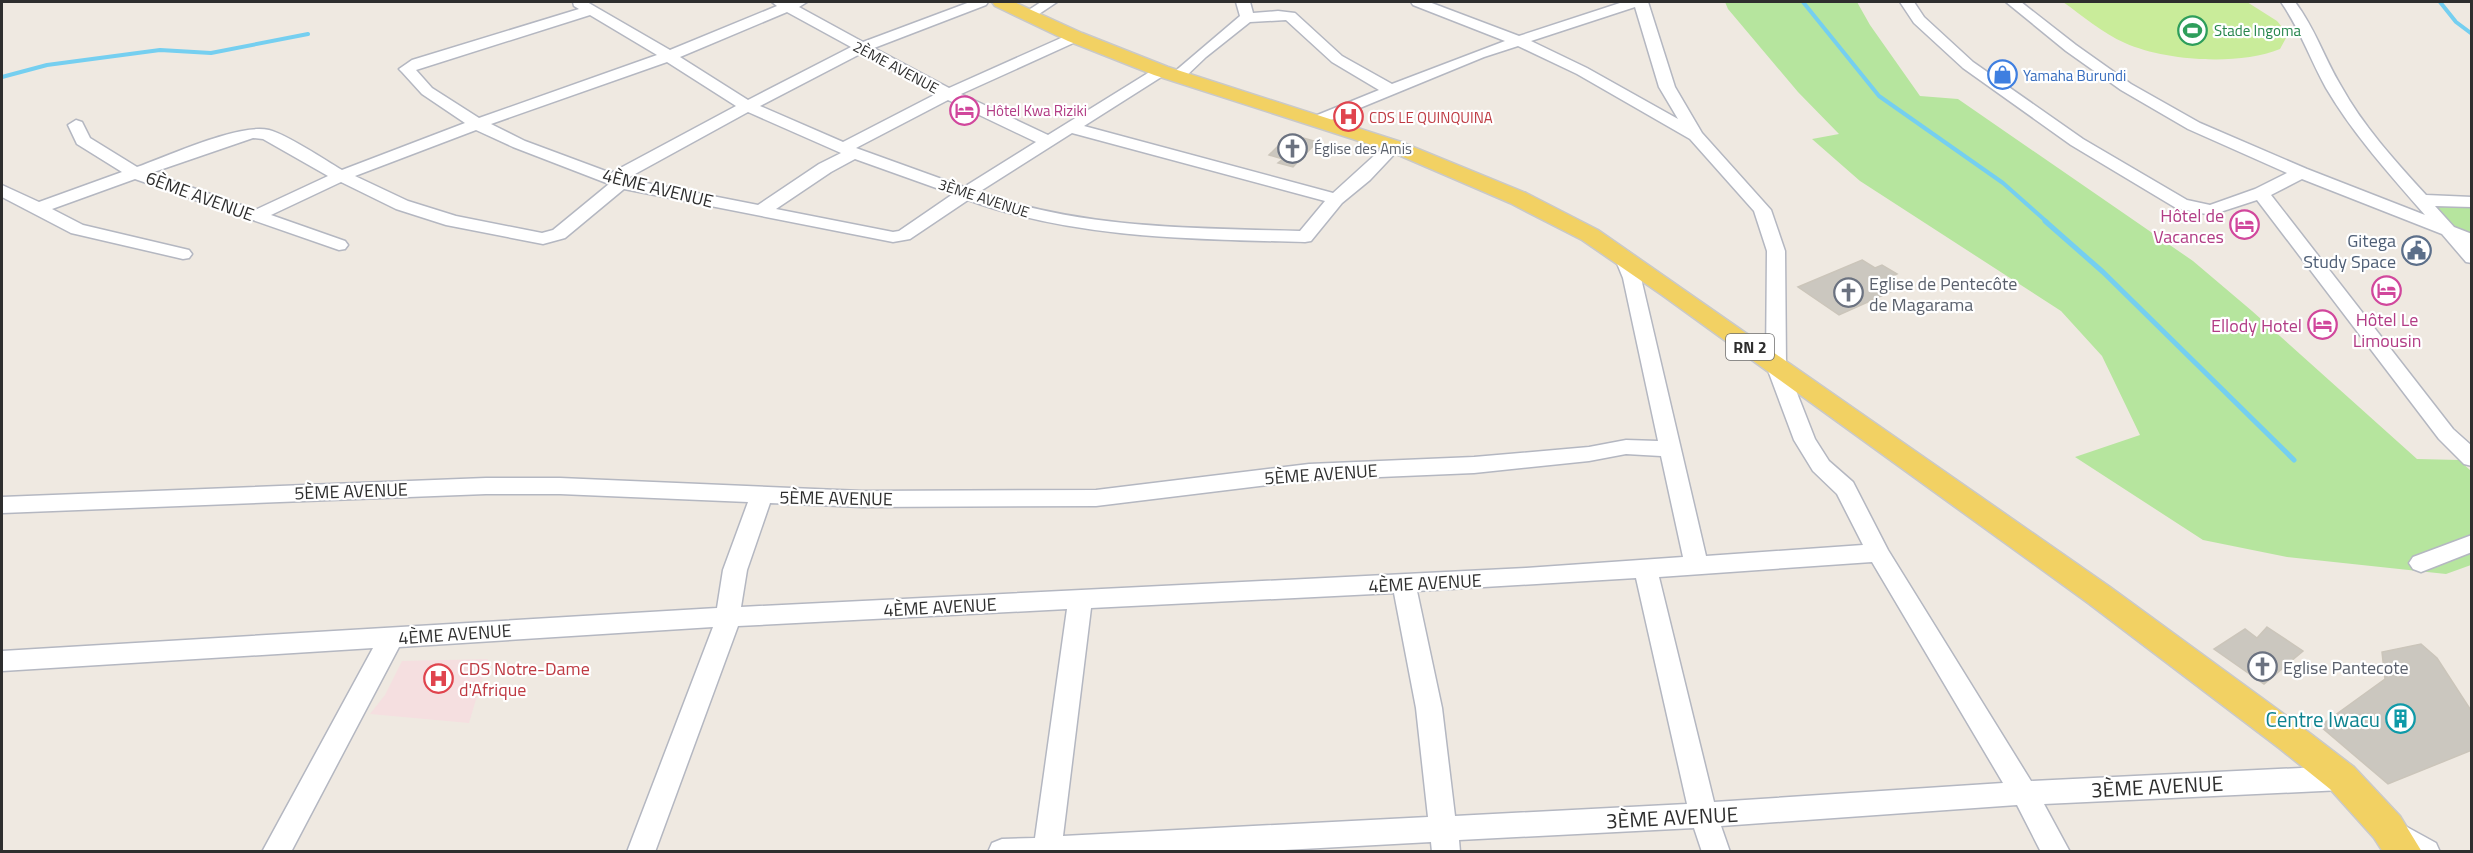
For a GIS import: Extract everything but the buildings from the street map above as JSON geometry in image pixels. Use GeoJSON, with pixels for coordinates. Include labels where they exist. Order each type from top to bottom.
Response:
{"type":"FeatureCollection","features":[{"type":"Feature","properties":{"kind":"main road","name":"RN 2"},"geometry":{"type":"LineString","coordinates":[[1001,2],[1075,37],[1170,74],[1394,146],[1528,203],[1590,235],[1623,256],[2099,595],[2342,778],[2386,827],[2404,852]]}},
{"type":"Feature","properties":{"kind":"street"},"geometry":{"type":"LineString","coordinates":[[586,7],[609,2]]}},
{"type":"Feature","properties":{"kind":"street"},"geometry":{"type":"LineString","coordinates":[[36,209],[236,137],[253,133],[267,134],[341,176],[402,205],[452,221],[543,239],[553,237],[617,181],[747,106],[861,48],[981,2]]}},
{"type":"Feature","properties":{"kind":"street"},"geometry":{"type":"LineString","coordinates":[[1028,15],[1050,2]]}},
{"type":"Feature","properties":{"kind":"street"},"geometry":{"type":"LineString","coordinates":[[1243,2],[1246,18]]}},
{"type":"Feature","properties":{"kind":"street"},"geometry":{"type":"LineString","coordinates":[[1418,2],[1520,41],[1582,71],[1695,135]]}},
{"type":"Feature","properties":{"kind":"street"},"geometry":{"type":"LineString","coordinates":[[1316,121],[1485,52],[1635,2]]}},
{"type":"Feature","properties":{"kind":"street"},"geometry":{"type":"LineString","coordinates":[[1641,2],[1667,87],[1695,135],[1762,210],[1769,225],[1776,251],[1776,365],[1814,456],[1845,488],[1878,553],[2024,793],[2056,852]]}},
{"type":"Feature","properties":{"kind":"street"},"geometry":{"type":"LineString","coordinates":[[1907,2],[1919,20],[1968,65],[2077,142],[2173,200],[2191,207],[2211,210],[2261,193],[2301,173]]}},
{"type":"Feature","properties":{"kind":"street"},"geometry":{"type":"LineString","coordinates":[[2013,2],[2071,48],[2126,87],[2194,126],[2301,173],[2472,240]]}},
{"type":"Feature","properties":{"kind":"street"},"geometry":{"type":"LineString","coordinates":[[2288,2],[2311,37],[2331,86],[2356,122],[2446,231],[2472,258]]}},
{"type":"Feature","properties":{"kind":"street"},"geometry":{"type":"LineString","coordinates":[[255,216],[341,176],[477,124],[669,56],[788,3]]}},
{"type":"Feature","properties":{"kind":"street","name":"2ÈME AVENUE"},"geometry":{"type":"LineString","coordinates":[[788,3],[861,48],[948,94],[1050,142]]}},
{"type":"Feature","properties":{"kind":"street","name":"3ÈME AVENUE"},"geometry":{"type":"LineString","coordinates":[[586,7],[747,106],[849,151],[963,194],[1052,219],[1184,233],[1300,238],[1309,235],[1336,199],[1364,176],[1394,146]]}},
{"type":"Feature","properties":{"kind":"street","name":"4ÈME AVENUE"},"geometry":{"type":"LineString","coordinates":[[586,7],[417,63],[407,69],[427,90],[477,124],[519,144],[617,181],[899,237],[963,194]]}},
{"type":"Feature","properties":{"kind":"street"},"geometry":{"type":"LineString","coordinates":[[963,194],[1071,129],[1170,74],[1201,54],[1246,18],[1290,16],[1337,59],[1390,90]]}},
{"type":"Feature","properties":{"kind":"street"},"geometry":{"type":"LineString","coordinates":[[1467,20],[1485,44],[1485,52]]}},
{"type":"Feature","properties":{"kind":"street"},"geometry":{"type":"LineString","coordinates":[[761,211],[849,151],[948,94],[1075,37]]}},
{"type":"Feature","properties":{"kind":"street","name":"6ÈME AVENUE"},"geometry":{"type":"LineString","coordinates":[[76,125],[83,141],[137,174],[339,245]]}},
{"type":"Feature","properties":{"kind":"street"},"geometry":{"type":"LineString","coordinates":[[1071,129],[1336,199]]}},
{"type":"Feature","properties":{"kind":"street"},"geometry":{"type":"LineString","coordinates":[[2,190],[77,229],[183,254]]}},
{"type":"Feature","properties":{"kind":"street"},"geometry":{"type":"LineString","coordinates":[[2261,193],[2446,434],[2472,459]]}},
{"type":"Feature","properties":{"kind":"street"},"geometry":{"type":"LineString","coordinates":[[2420,200],[2472,202]]}},
{"type":"Feature","properties":{"kind":"street"},"geometry":{"type":"LineString","coordinates":[[1623,256],[1632,278],[1642,319],[1696,566]]}},
{"type":"Feature","properties":{"kind":"street","name":"5ÈME AVENUE"},"geometry":{"type":"LineString","coordinates":[[2,505],[486,486],[560,486],[761,497],[862,499],[1096,498],[1309,472],[1474,465],[1589,454],[1626,447],[1669,449]]}},
{"type":"Feature","properties":{"kind":"street"},"geometry":{"type":"LineString","coordinates":[[641,852],[729,617],[729,594],[737,560],[761,497]]}},
{"type":"Feature","properties":{"kind":"street"},"geometry":{"type":"LineString","coordinates":[[2421,563],[2472,543]]}},
{"type":"Feature","properties":{"kind":"street","name":"4ÈME AVENUE"},"geometry":{"type":"LineString","coordinates":[[2,661],[729,617],[1404,584],[1878,553]]}},
{"type":"Feature","properties":{"kind":"street"},"geometry":{"type":"LineString","coordinates":[[1645,568],[1703,815],[1716,852]]}},
{"type":"Feature","properties":{"kind":"street"},"geometry":{"type":"LineString","coordinates":[[1404,584],[1429,708],[1444,840]]}},
{"type":"Feature","properties":{"kind":"street"},"geometry":{"type":"LineString","coordinates":[[1047,851],[1080,601]]}},
{"type":"Feature","properties":{"kind":"street"},"geometry":{"type":"LineString","coordinates":[[276,852],[391,638]]}},
{"type":"Feature","properties":{"kind":"street","name":"3ÈME AVENUE"},"geometry":{"type":"LineString","coordinates":[[1002,852],[1444,840],[1703,815],[2024,793],[2342,778]]}},
{"type":"Feature","properties":{"kind":"street"},"geometry":{"type":"LineString","coordinates":[[2386,827],[2426,852]]}},
{"type":"Feature","properties":{"kind":"shaded area","name":"CDS Notre-Dame d'Afrique"},"geometry":{"type":"Polygon","coordinates":[[[488,659],[469,723],[370,714],[385,695],[402,661],[488,659]]]}},
{"type":"Feature","properties":{"kind":"green space"},"geometry":{"type":"Polygon","coordinates":[[[1725,2],[1857,2],[1870,25],[1920,96],[1958,99],[2193,261],[2417,459],[2459,460],[2471,471],[2471,565],[2446,574],[2287,557],[2203,540],[2075,457],[2140,435],[2102,356],[2061,311],[1860,181],[1812,139],[1839,134],[1798,92],[1728,9],[1725,2]]]}},
{"type":"Feature","properties":{"kind":"green space","name":"Stade Ingoma"},"geometry":{"type":"Polygon","coordinates":[[[2063,2],[2247,2],[2277,21],[2286,38],[2280,49],[2244,58],[2202,59],[2160,54],[2117,39],[2063,2]]]}},
{"type":"Feature","properties":{"kind":"green space"},"geometry":{"type":"Polygon","coordinates":[[[2434,202],[2471,204],[2469,234],[2453,226],[2434,208],[2434,202]]]}},
{"type":"Feature","properties":{"kind":"waterway"},"geometry":{"type":"LineString","coordinates":[[1803,2],[1879,96],[2003,183],[2047,222]]}},
{"type":"Feature","properties":{"kind":"waterway"},"geometry":{"type":"LineString","coordinates":[[2440,2],[2456,22],[2472,34]]}},
{"type":"Feature","properties":{"kind":"waterway"},"geometry":{"type":"LineString","coordinates":[[2,77],[47,65],[160,50],[211,53],[308,34]]}},
{"type":"Feature","properties":{"kind":"waterway"},"geometry":{"type":"LineString","coordinates":[[2045,221],[2103,272],[2294,460]]}},
{"type":"Feature","properties":{"kind":"place","name":"Stade Ingoma"},"geometry":{"type":"Point","coordinates":[2193,30]}},
{"type":"Feature","properties":{"kind":"place","name":"Yamaha Burundi"},"geometry":{"type":"Point","coordinates":[2002,75]}},
{"type":"Feature","properties":{"kind":"place","name":"Hôtel Kwa Riziki"},"geometry":{"type":"Point","coordinates":[965,110]}},
{"type":"Feature","properties":{"kind":"place","name":"CDS LE QUINQUINA"},"geometry":{"type":"Point","coordinates":[1348,117]}},
{"type":"Feature","properties":{"kind":"place","name":"Église des Amis"},"geometry":{"type":"Point","coordinates":[1293,148]}},
{"type":"Feature","properties":{"kind":"place","name":"Hôtel de Vacances"},"geometry":{"type":"Point","coordinates":[2245,225]}},
{"type":"Feature","properties":{"kind":"place","name":"Gitega Study Space"},"geometry":{"type":"Point","coordinates":[2417,250]}},
{"type":"Feature","properties":{"kind":"place","name":"Hôtel Le Limousin"},"geometry":{"type":"Point","coordinates":[2387,290]}},
{"type":"Feature","properties":{"kind":"place","name":"Eglise de Pentecôte de Magarama"},"geometry":{"type":"Point","coordinates":[1848,293]}},
{"type":"Feature","properties":{"kind":"place","name":"Ellody Hotel"},"geometry":{"type":"Point","coordinates":[2323,325]}},
{"type":"Feature","properties":{"kind":"place","name":"Eglise Pantecote"},"geometry":{"type":"Point","coordinates":[2262,667]}},
{"type":"Feature","properties":{"kind":"place","name":"CDS Notre-Dame d'Afrique"},"geometry":{"type":"Point","coordinates":[438,678]}},
{"type":"Feature","properties":{"kind":"place","name":"Centre Iwacu"},"geometry":{"type":"Point","coordinates":[2401,719]}}]}
